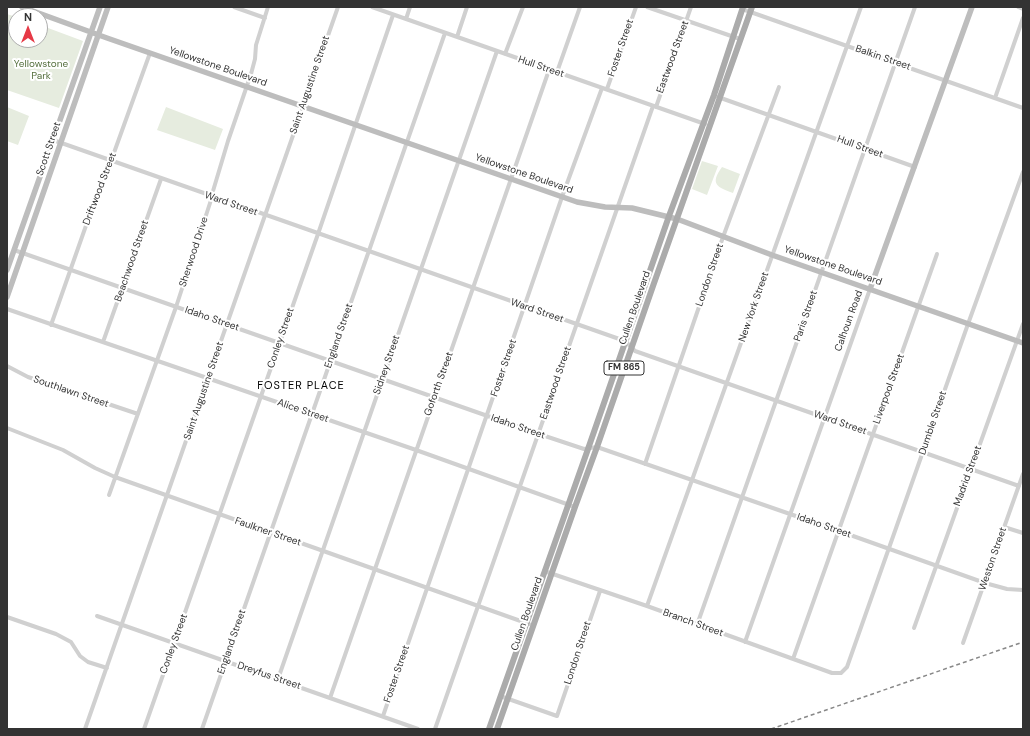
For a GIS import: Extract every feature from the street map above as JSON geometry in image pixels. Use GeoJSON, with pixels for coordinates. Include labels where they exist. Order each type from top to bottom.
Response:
{"type":"FeatureCollection","features":[{"type":"Feature","properties":{"kind":"main road","name":"Cullen Boulevard"},"geometry":{"type":"LineString","coordinates":[[489,729],[669,216],[714,95],[743,8]]}},
{"type":"Feature","properties":{"kind":"main road","name":"Cullen Boulevard"},"geometry":{"type":"LineString","coordinates":[[497,729],[751,9]]}},
{"type":"Feature","properties":{"kind":"main road"},"geometry":{"type":"LineString","coordinates":[[646,283],[653,286]]}},
{"type":"Feature","properties":{"kind":"main road"},"geometry":{"type":"LineString","coordinates":[[606,396],[614,398]]}},
{"type":"Feature","properties":{"kind":"street","name":"Yellowstone Boulevard"},"geometry":{"type":"LineString","coordinates":[[22,7],[562,197],[593,205],[642,210],[669,216],[772,255],[1020,342]]}},
{"type":"Feature","properties":{"kind":"street","name":"Scott Street"},"geometry":{"type":"LineString","coordinates":[[7,270],[100,7]]}},
{"type":"Feature","properties":{"kind":"street","name":"Scott Street"},"geometry":{"type":"LineString","coordinates":[[7,297],[108,7]]}},
{"type":"Feature","properties":{"kind":"street"},"geometry":{"type":"LineString","coordinates":[[234,7],[265,18]]}},
{"type":"Feature","properties":{"kind":"street","name":"Sherwood Drive"},"geometry":{"type":"LineString","coordinates":[[109,495],[176,307],[212,197],[228,141],[254,66],[256,45],[268,7]]}},
{"type":"Feature","properties":{"kind":"street","name":"Saint Augustine Street"},"geometry":{"type":"LineString","coordinates":[[85,729],[209,379],[338,7]]}},
{"type":"Feature","properties":{"kind":"street","name":"Hull Street"},"geometry":{"type":"LineString","coordinates":[[372,7],[710,126]]}},
{"type":"Feature","properties":{"kind":"street"},"geometry":{"type":"LineString","coordinates":[[406,19],[410,7]]}},
{"type":"Feature","properties":{"kind":"street"},"geometry":{"type":"LineString","coordinates":[[456,37],[467,7]]}},
{"type":"Feature","properties":{"kind":"street"},"geometry":{"type":"LineString","coordinates":[[505,54],[523,7]]}},
{"type":"Feature","properties":{"kind":"street"},"geometry":{"type":"LineString","coordinates":[[557,72],[580,7]]}},
{"type":"Feature","properties":{"kind":"street","name":"Foster Street"},"geometry":{"type":"LineString","coordinates":[[607,89],[636,7]]}},
{"type":"Feature","properties":{"kind":"street"},"geometry":{"type":"LineString","coordinates":[[647,7],[740,39]]}},
{"type":"Feature","properties":{"kind":"street","name":"Eastwood Street"},"geometry":{"type":"LineString","coordinates":[[435,729],[618,207],[691,7]]}},
{"type":"Feature","properties":{"kind":"street","name":"New York Street"},"geometry":{"type":"LineString","coordinates":[[647,606],[693,481],[861,7]]}},
{"type":"Feature","properties":{"kind":"street","name":"Paris Street"},"geometry":{"type":"LineString","coordinates":[[697,625],[915,7]]}},
{"type":"Feature","properties":{"kind":"street","name":"Calhoun Road"},"geometry":{"type":"LineString","coordinates":[[745,642],[824,417],[972,7]]}},
{"type":"Feature","properties":{"kind":"street"},"geometry":{"type":"LineString","coordinates":[[1018,7],[1023,9]]}},
{"type":"Feature","properties":{"kind":"street","name":"Balkin Street"},"geometry":{"type":"LineString","coordinates":[[743,8],[751,9],[847,46],[1023,108]]}},
{"type":"Feature","properties":{"kind":"street","name":"Conley Street"},"geometry":{"type":"LineString","coordinates":[[144,729],[318,234],[393,15]]}},
{"type":"Feature","properties":{"kind":"street"},"geometry":{"type":"LineString","coordinates":[[995,98],[1023,18]]}},
{"type":"Feature","properties":{"kind":"street","name":"England Street"},"geometry":{"type":"LineString","coordinates":[[202,729],[445,33]]}},
{"type":"Feature","properties":{"kind":"street","name":"Sidney Street"},"geometry":{"type":"LineString","coordinates":[[278,679],[422,270],[497,51]]}},
{"type":"Feature","properties":{"kind":"street","name":"Driftwood Street"},"geometry":{"type":"LineString","coordinates":[[51,325],[107,166],[111,161],[150,53]]}},
{"type":"Feature","properties":{"kind":"street","name":"Goforth Street"},"geometry":{"type":"LineString","coordinates":[[330,698],[374,568],[549,70]]}},
{"type":"Feature","properties":{"kind":"street","name":"London Street"},"geometry":{"type":"LineString","coordinates":[[645,464],[723,237],[779,87]]}},
{"type":"Feature","properties":{"kind":"street","name":"Foster Street"},"geometry":{"type":"LineString","coordinates":[[383,716],[562,197],[602,88]]}},
{"type":"Feature","properties":{"kind":"street","name":"Hull Street"},"geometry":{"type":"LineString","coordinates":[[714,95],[915,166]]}},
{"type":"Feature","properties":{"kind":"street"},"geometry":{"type":"LineString","coordinates":[[68,97],[76,100]]}},
{"type":"Feature","properties":{"kind":"street","name":"Ward Street"},"geometry":{"type":"LineString","coordinates":[[53,140],[368,252],[625,341],[631,348],[678,366],[1019,486]]}},
{"type":"Feature","properties":{"kind":"street","name":"Dumble Street"},"geometry":{"type":"LineString","coordinates":[[842,673],[847,667],[1023,172]]}},
{"type":"Feature","properties":{"kind":"street","name":"Beachwood Street"},"geometry":{"type":"LineString","coordinates":[[103,342],[161,179]]}},
{"type":"Feature","properties":{"kind":"street","name":"Idaho Street"},"geometry":{"type":"LineString","coordinates":[[14,250],[539,434],[584,449],[597,447],[985,583],[1007,589],[1023,590]]}},
{"type":"Feature","properties":{"kind":"street","name":"Liverpool Street"},"geometry":{"type":"LineString","coordinates":[[793,659],[937,254]]}},
{"type":"Feature","properties":{"kind":"street","name":"Alice Street"},"geometry":{"type":"LineString","coordinates":[[7,309],[416,450],[575,507]]}},
{"type":"Feature","properties":{"kind":"street","name":"Madrid Street"},"geometry":{"type":"LineString","coordinates":[[914,628],[971,469],[1020,342],[1023,324]]}},
{"type":"Feature","properties":{"kind":"street","name":"Southlawn Street"},"geometry":{"type":"LineString","coordinates":[[7,366],[28,377],[138,414]]}},
{"type":"Feature","properties":{"kind":"street","name":"Faulkner Street"},"geometry":{"type":"LineString","coordinates":[[7,428],[63,450],[95,468],[115,477],[533,625]]}},
{"type":"Feature","properties":{"kind":"street","name":"Weston Street"},"geometry":{"type":"LineString","coordinates":[[963,643],[1023,474]]}},
{"type":"Feature","properties":{"kind":"street"},"geometry":{"type":"LineString","coordinates":[[1004,527],[1023,533]]}},
{"type":"Feature","properties":{"kind":"street","name":"Branch Street"},"geometry":{"type":"LineString","coordinates":[[544,572],[647,606],[832,674],[842,673]]}},
{"type":"Feature","properties":{"kind":"street","name":"London Street"},"geometry":{"type":"LineString","coordinates":[[508,699],[557,716],[600,591]]}},
{"type":"Feature","properties":{"kind":"street","name":"Dreyfus Street"},"geometry":{"type":"LineString","coordinates":[[97,616],[418,729]]}},
{"type":"Feature","properties":{"kind":"street"},"geometry":{"type":"LineString","coordinates":[[7,617],[56,634],[71,642],[80,656],[88,662],[107,668]]}},
{"type":"Feature","properties":{"kind":"street"},"geometry":{"type":"LineString","coordinates":[[500,696],[508,699]]}},
{"type":"Feature","properties":{"kind":"green space","name":"Yellowstone Park"},"geometry":{"type":"Polygon","coordinates":[[[7,14],[8,48],[48,48],[48,28],[83,41],[59,108],[7,90],[7,14]]]}},
{"type":"Feature","properties":{"kind":"green space"},"geometry":{"type":"Polygon","coordinates":[[[7,107],[29,116],[18,145],[7,141],[7,107]]]}},
{"type":"Feature","properties":{"kind":"green space"},"geometry":{"type":"Polygon","coordinates":[[[166,107],[223,129],[215,150],[157,130],[166,107]]]}},
{"type":"Feature","properties":{"kind":"green space"},"geometry":{"type":"Polygon","coordinates":[[[702,161],[718,166],[707,195],[692,189],[702,161]]]}},
{"type":"Feature","properties":{"kind":"green space"},"geometry":{"type":"Polygon","coordinates":[[[722,167],[740,174],[733,193],[723,189],[716,182],[718,173],[722,167]]]}},
{"type":"Feature","properties":{"kind":"railway"},"geometry":{"type":"LineString","coordinates":[[771,729],[1023,642]]}},
{"type":"Feature","properties":{"kind":"district","name":"FOSTER PLACE"},"geometry":{"type":"Point","coordinates":[301,386]}}]}
